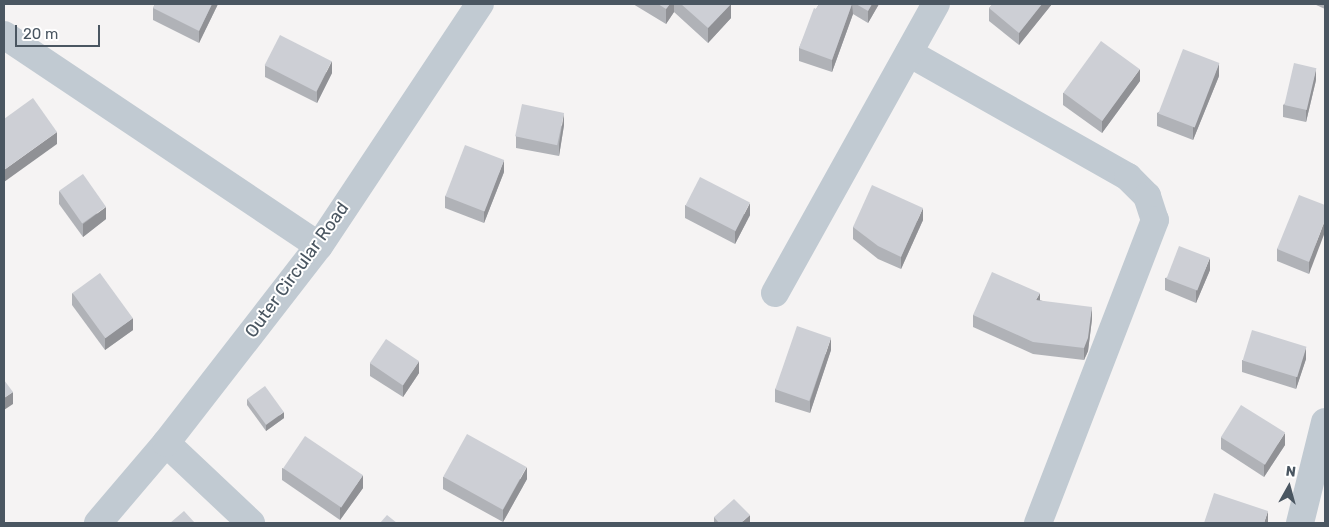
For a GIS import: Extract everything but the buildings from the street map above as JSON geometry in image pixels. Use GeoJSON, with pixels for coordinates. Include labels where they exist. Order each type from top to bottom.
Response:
{"type":"FeatureCollection","features":[{"type":"Feature","properties":{"kind":"street","name":"Outer Circular Road"},"geometry":{"type":"LineString","coordinates":[[98,523],[166,443],[319,246],[480,4]]}},
{"type":"Feature","properties":{"kind":"street"},"geometry":{"type":"LineString","coordinates":[[775,293],[936,4]]}},
{"type":"Feature","properties":{"kind":"street"},"geometry":{"type":"LineString","coordinates":[[4,35],[319,246]]}},
{"type":"Feature","properties":{"kind":"street"},"geometry":{"type":"LineString","coordinates":[[909,53],[1128,177],[1147,196],[1155,220],[1038,523]]}},
{"type":"Feature","properties":{"kind":"street"},"geometry":{"type":"LineString","coordinates":[[1300,523],[1325,422]]}},
{"type":"Feature","properties":{"kind":"street"},"geometry":{"type":"LineString","coordinates":[[166,443],[251,523]]}}]}
